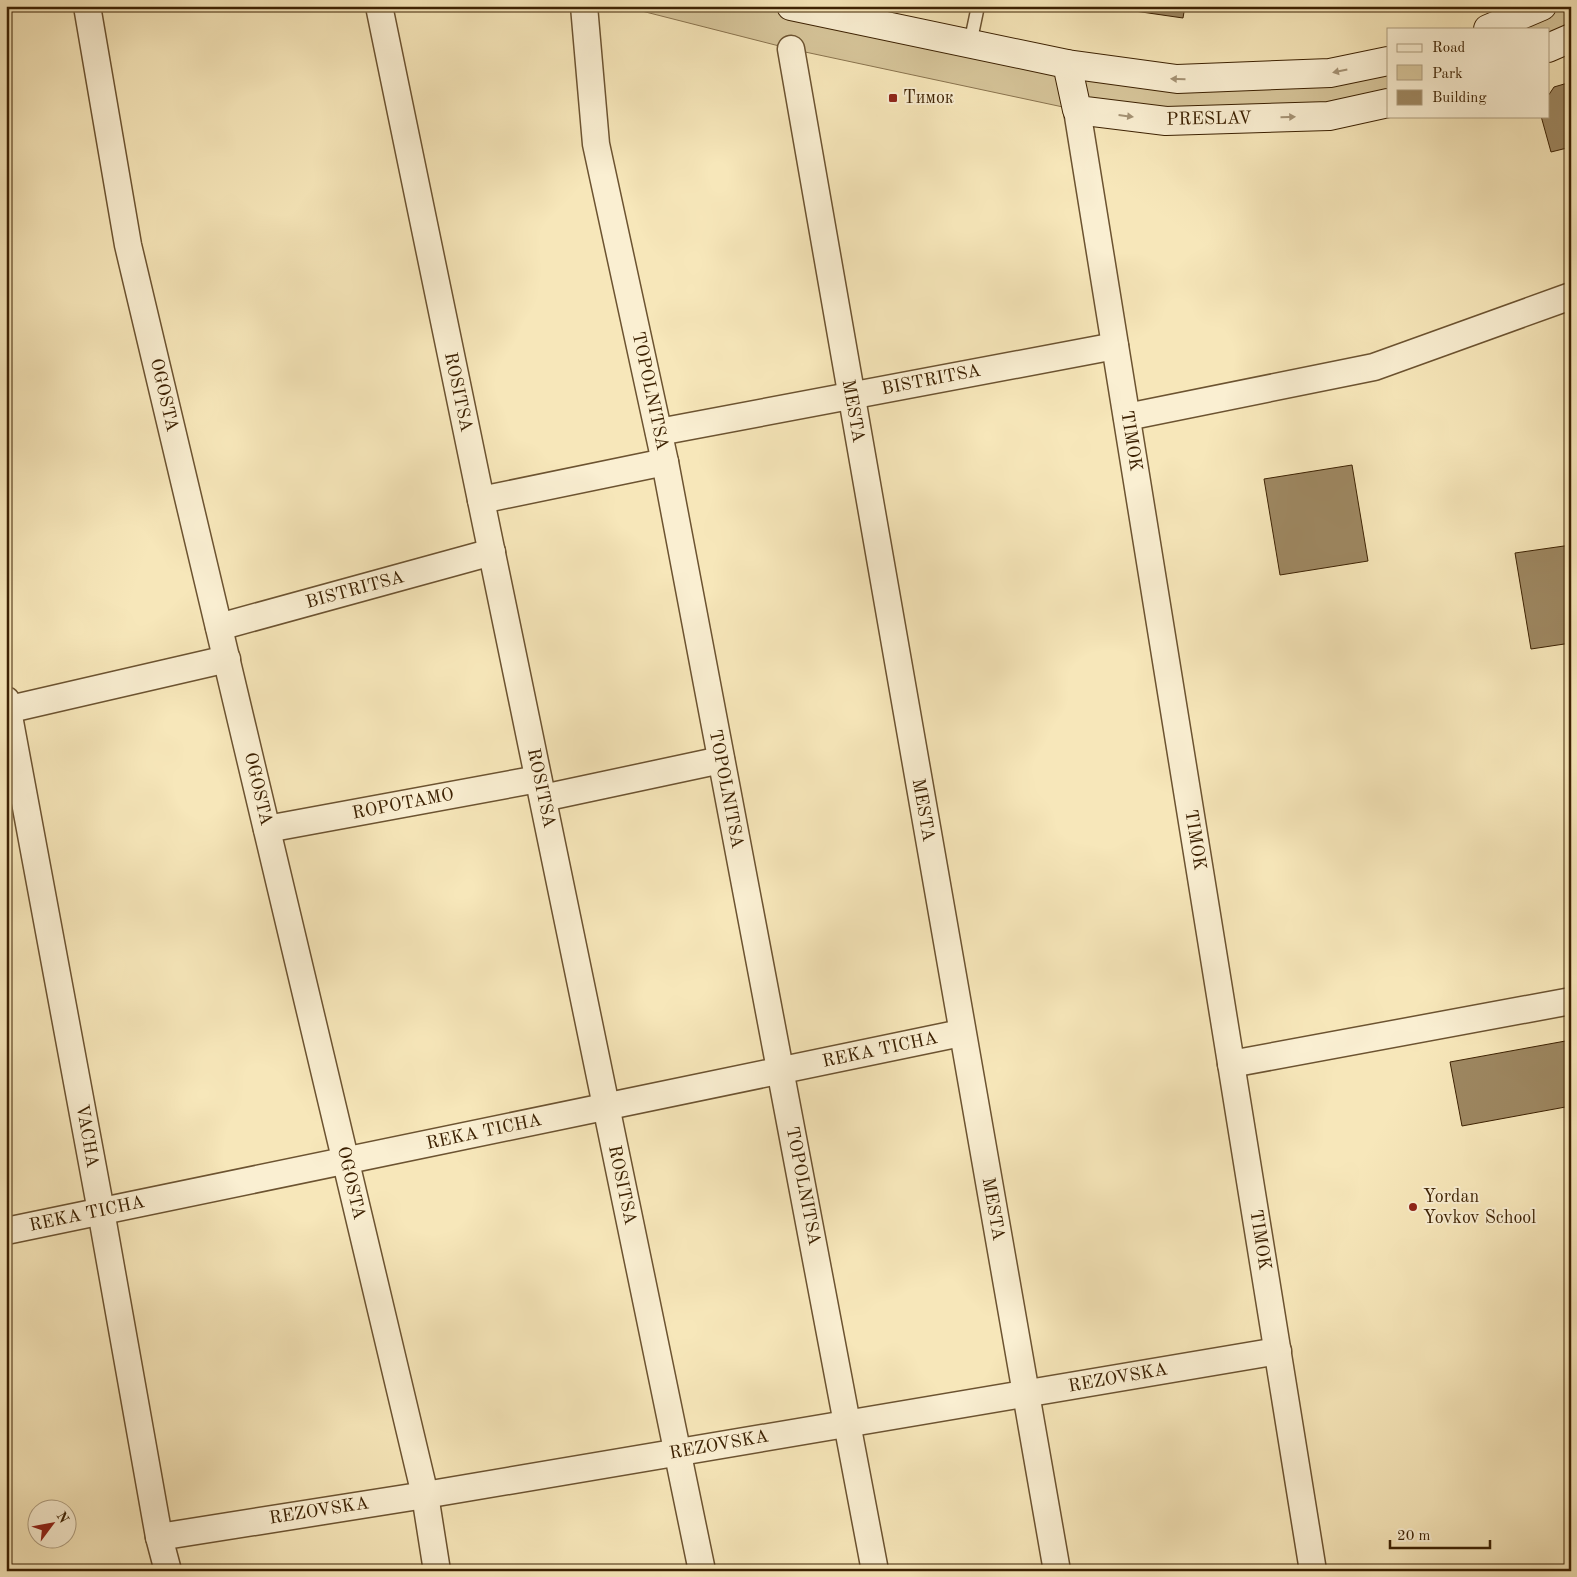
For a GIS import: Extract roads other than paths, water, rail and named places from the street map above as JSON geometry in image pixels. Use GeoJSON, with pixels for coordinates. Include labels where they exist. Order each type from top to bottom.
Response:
{"type":"FeatureCollection","features":[{"type":"Feature","properties":{"kind":"main road"},"geometry":{"type":"LineString","coordinates":[[791,6],[1067,64],[1177,79],[1330,73],[1387,61]]}},
{"type":"Feature","properties":{"kind":"main road"},"geometry":{"type":"LineString","coordinates":[[1490,28],[1542,6]]}},
{"type":"Feature","properties":{"kind":"main road"},"geometry":{"type":"LineString","coordinates":[[1550,47],[1571,38]]}},
{"type":"Feature","properties":{"kind":"main road"},"geometry":{"type":"LineString","coordinates":[[1067,64],[1077,110]]}},
{"type":"Feature","properties":{"kind":"main road","name":"PRESLAV"},"geometry":{"type":"LineString","coordinates":[[1077,110],[1166,121],[1329,116],[1387,103]]}},
{"type":"Feature","properties":{"kind":"street","name":"OGOSTA"},"geometry":{"type":"LineString","coordinates":[[87,6],[128,245],[425,1495],[437,1571]]}},
{"type":"Feature","properties":{"kind":"street","name":"ROSITSA"},"geometry":{"type":"LineString","coordinates":[[379,6],[702,1571]]}},
{"type":"Feature","properties":{"kind":"street","name":"TOPOLNITSA"},"geometry":{"type":"LineString","coordinates":[[584,6],[596,144],[665,462],[875,1571]]}},
{"type":"Feature","properties":{"kind":"street","name":"MESTA"},"geometry":{"type":"LineString","coordinates":[[790,49],[961,1033],[1057,1571]]}},
{"type":"Feature","properties":{"kind":"street","name":"TIMOK"},"geometry":{"type":"LineString","coordinates":[[1077,110],[1314,1571]]}},
{"type":"Feature","properties":{"kind":"street"},"geometry":{"type":"LineString","coordinates":[[1127,417],[1374,367],[1571,296]]}},
{"type":"Feature","properties":{"kind":"street","name":"BISTRITSA"},"geometry":{"type":"LineString","coordinates":[[659,432],[1115,346]]}},
{"type":"Feature","properties":{"kind":"street"},"geometry":{"type":"LineString","coordinates":[[481,500],[665,462]]}},
{"type":"Feature","properties":{"kind":"street","name":"BISTRITSA"},"geometry":{"type":"LineString","coordinates":[[219,627],[492,552]]}},
{"type":"Feature","properties":{"kind":"street"},"geometry":{"type":"LineString","coordinates":[[7,706],[226,659]]}},
{"type":"Feature","properties":{"kind":"street","name":"VACHA"},"geometry":{"type":"LineString","coordinates":[[7,706],[102,1211],[159,1537],[168,1571]]}},
{"type":"Feature","properties":{"kind":"street","name":"ROPOTAMO"},"geometry":{"type":"LineString","coordinates":[[267,829],[721,760]]}},
{"type":"Feature","properties":{"kind":"street"},"geometry":{"type":"LineString","coordinates":[[1231,1064],[1571,1001]]}},
{"type":"Feature","properties":{"kind":"street","name":"REKA TICHA"},"geometry":{"type":"LineString","coordinates":[[6,1231],[961,1033]]}},
{"type":"Feature","properties":{"kind":"street","name":"REZOVSKA"},"geometry":{"type":"LineString","coordinates":[[159,1537],[425,1495],[1278,1351]]}},
{"type":"Feature","properties":{"kind":"lane"},"geometry":{"type":"LineString","coordinates":[[970,44],[978,6]]}},
{"type":"Feature","properties":{"kind":"place","name":"Тимок"},"geometry":{"type":"Point","coordinates":[893,98]}},
{"type":"Feature","properties":{"kind":"place","name":"Yordan Yovkov School"},"geometry":{"type":"Point","coordinates":[1413,1207]}}]}
